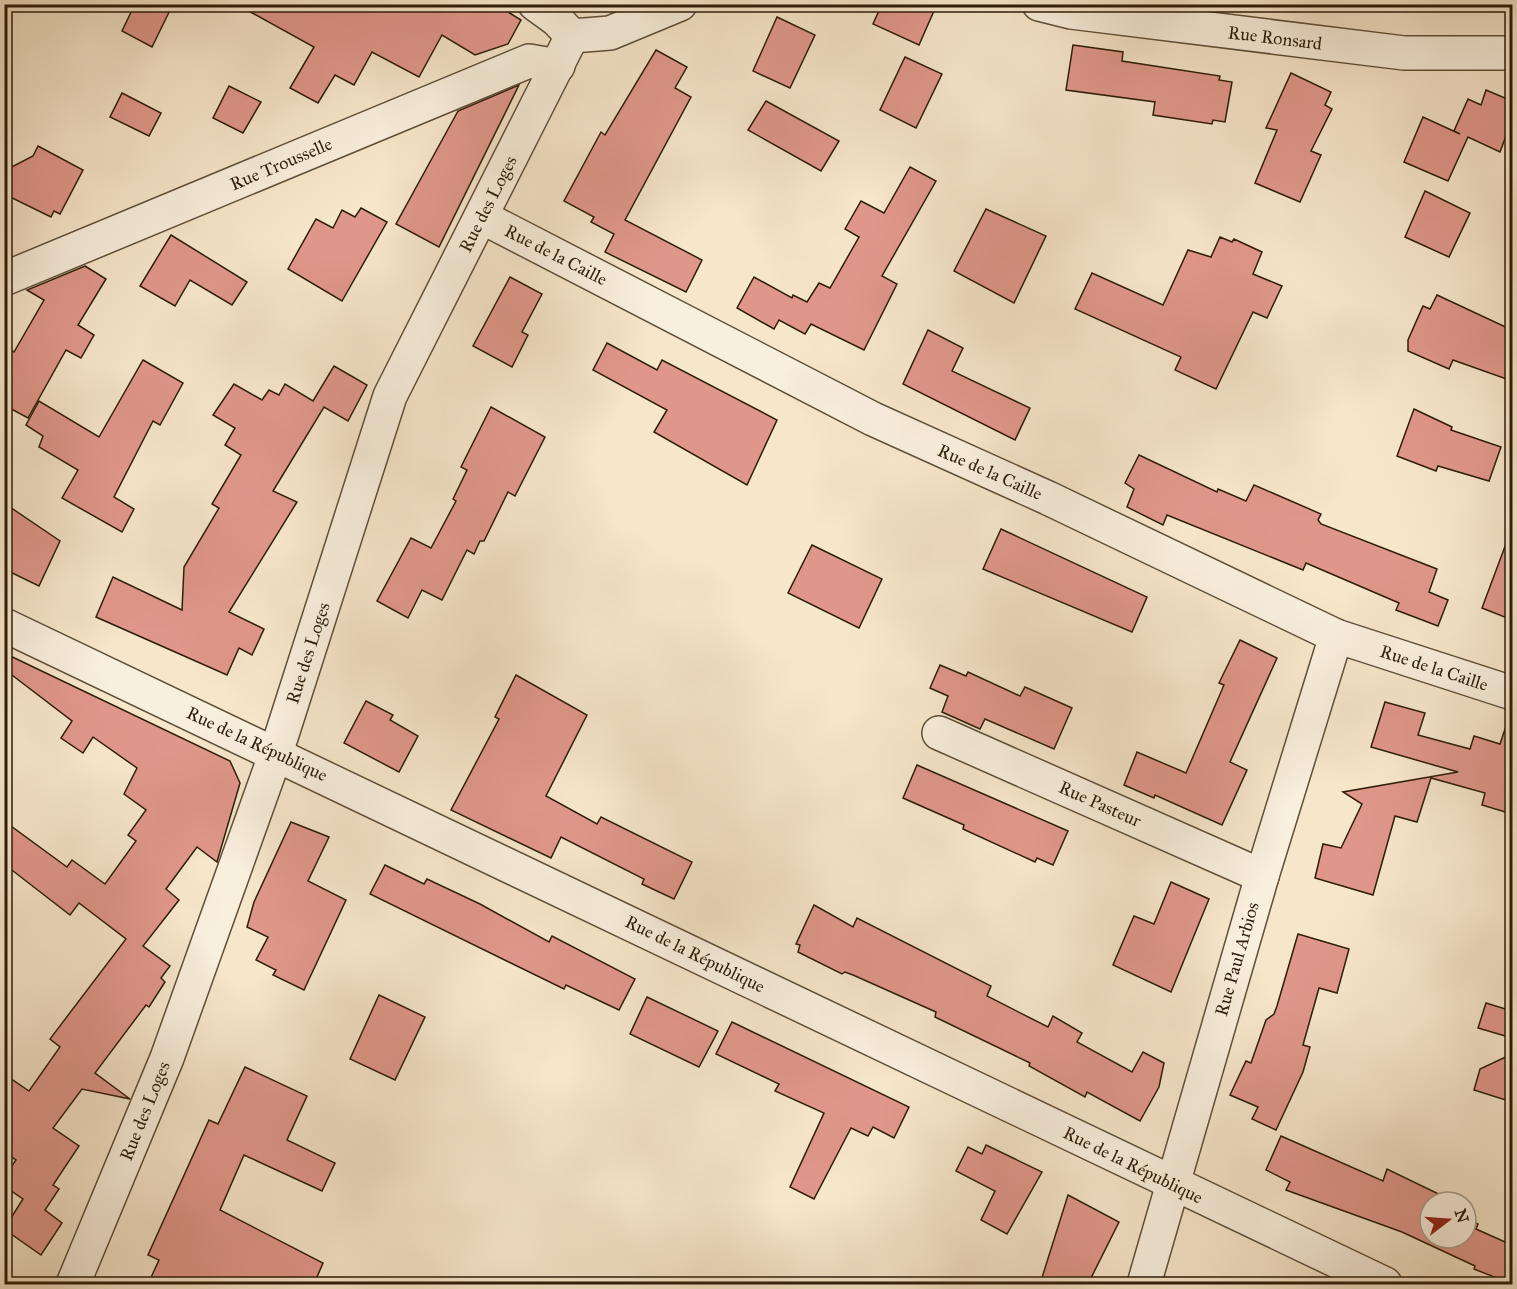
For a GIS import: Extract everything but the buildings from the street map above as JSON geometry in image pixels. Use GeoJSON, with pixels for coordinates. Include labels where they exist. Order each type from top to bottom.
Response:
{"type":"FeatureCollection","features":[{"type":"Feature","properties":{"kind":"street"},"geometry":{"type":"LineString","coordinates":[[535,4],[557,20],[572,36],[610,33],[680,4]]}},
{"type":"Feature","properties":{"kind":"street","name":"Rue Ronsard"},"geometry":{"type":"LineString","coordinates":[[1040,4],[1071,12],[1404,53],[1512,53]]}},
{"type":"Feature","properties":{"kind":"street","name":"Rue des Loges"},"geometry":{"type":"LineString","coordinates":[[73,1284],[167,1058],[276,753],[390,396],[572,36]]}},
{"type":"Feature","properties":{"kind":"street","name":"Rue Trousselle"},"geometry":{"type":"LineString","coordinates":[[4,279],[529,61],[558,66]]}},
{"type":"Feature","properties":{"kind":"street","name":"Rue de la Caille"},"geometry":{"type":"LineString","coordinates":[[482,217],[873,419],[1059,503],[1336,636],[1512,693]]}},
{"type":"Feature","properties":{"kind":"street","name":"Rue de la République"},"geometry":{"type":"LineString","coordinates":[[4,625],[1385,1284]]}},
{"type":"Feature","properties":{"kind":"street","name":"Rue Paul Arbios"},"geometry":{"type":"LineString","coordinates":[[1144,1284],[1262,876],[1336,636]]}},
{"type":"Feature","properties":{"kind":"street","name":"Rue Pasteur"},"geometry":{"type":"LineString","coordinates":[[939,733],[1262,876]]}}]}
